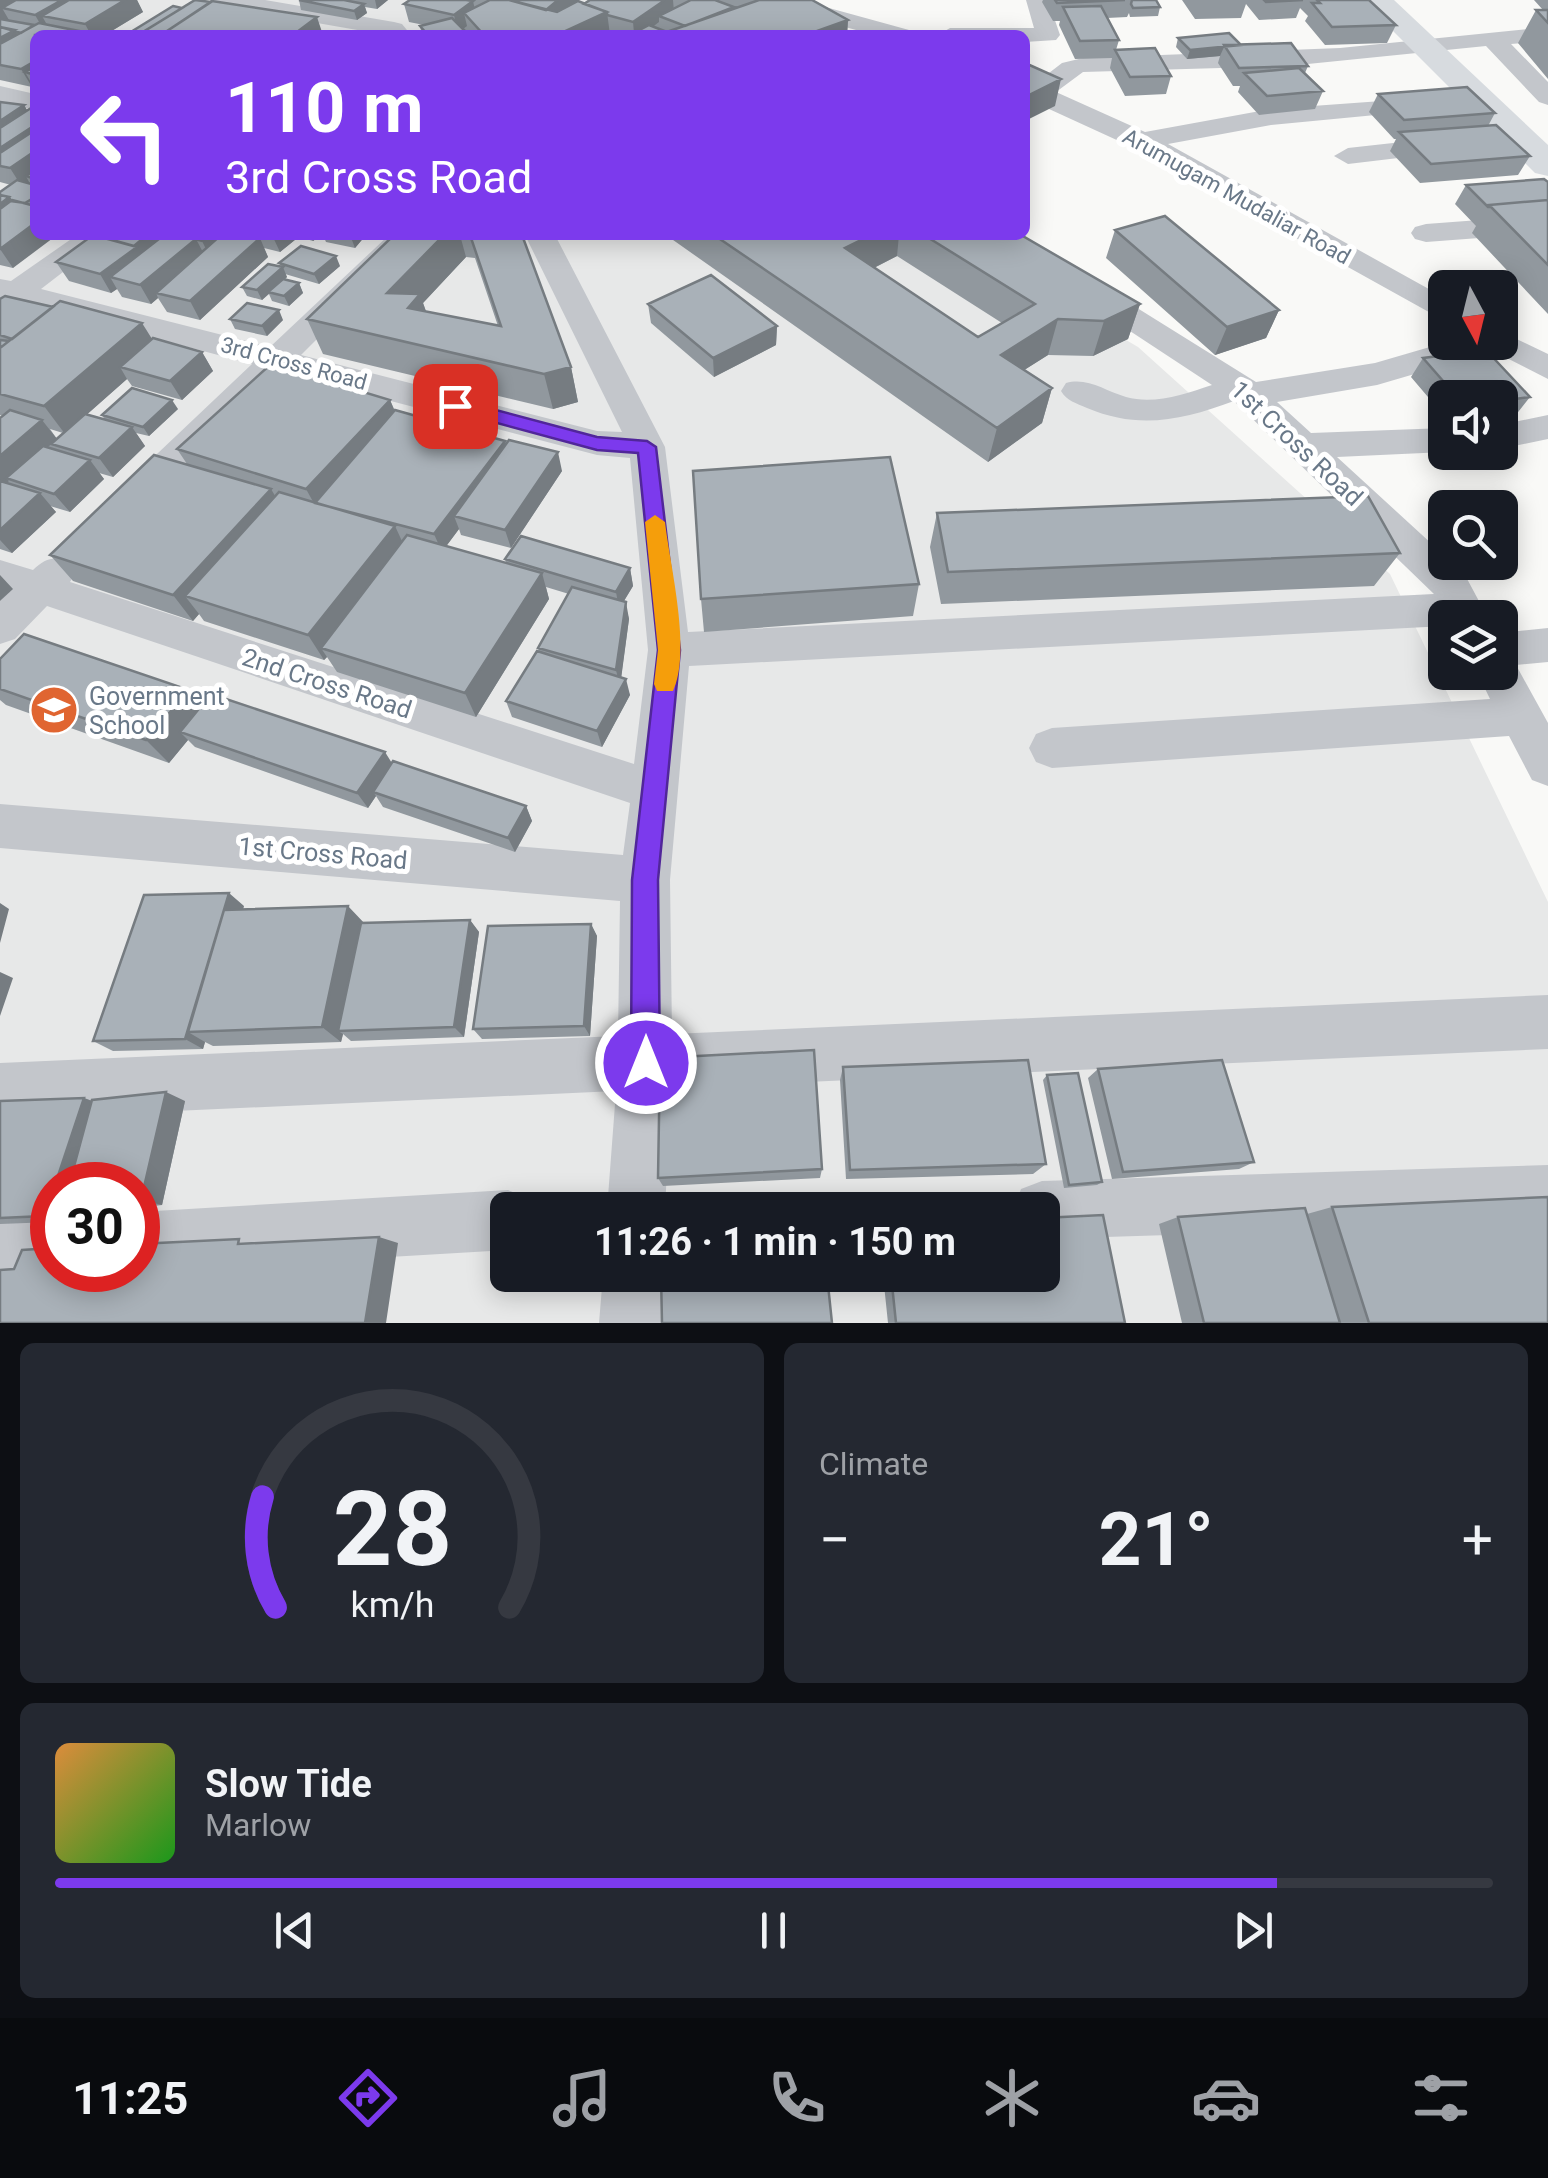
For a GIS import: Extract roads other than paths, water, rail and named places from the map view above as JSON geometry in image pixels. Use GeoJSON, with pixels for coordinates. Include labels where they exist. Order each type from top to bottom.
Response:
{"type":"FeatureCollection","features":[{"type":"Feature","properties":{"kind":"main road"},"geometry":{"type":"LineString","coordinates":[[1376,0],[1482,97],[1548,165]]}},
{"type":"Feature","properties":{"kind":"street"},"geometry":{"type":"LineString","coordinates":[[225,0],[378,30]]}},
{"type":"Feature","properties":{"kind":"street"},"geometry":{"type":"LineString","coordinates":[[774,0],[883,30]]}},
{"type":"Feature","properties":{"kind":"street"},"geometry":{"type":"LineString","coordinates":[[1030,35],[1048,35],[1037,0]]}},
{"type":"Feature","properties":{"kind":"street"},"geometry":{"type":"LineString","coordinates":[[396,30],[418,10]]}},
{"type":"Feature","properties":{"kind":"street"},"geometry":{"type":"LineString","coordinates":[[1031,91],[1071,68],[1082,66],[1428,48],[1548,34]]}},
{"type":"Feature","properties":{"kind":"street"},"geometry":{"type":"LineString","coordinates":[[1492,38],[1548,97]]}},
{"type":"Feature","properties":{"kind":"street","name":"Arumugam Mudaliar Road"},"geometry":{"type":"LineString","coordinates":[[1031,91],[1142,141],[1428,301]]}},
{"type":"Feature","properties":{"kind":"street"},"geometry":{"type":"LineString","coordinates":[[0,94],[30,101]]}},
{"type":"Feature","properties":{"kind":"street"},"geometry":{"type":"LineString","coordinates":[[1142,141],[1271,117],[1482,97]]}},
{"type":"Feature","properties":{"kind":"street"},"geometry":{"type":"LineString","coordinates":[[1348,156],[1523,139]]}},
{"type":"Feature","properties":{"kind":"street"},"geometry":{"type":"LineString","coordinates":[[1426,233],[1548,224]]}},
{"type":"Feature","properties":{"kind":"street"},"geometry":{"type":"LineString","coordinates":[[5,295],[88,240]]}},
{"type":"Feature","properties":{"kind":"street"},"geometry":{"type":"LineString","coordinates":[[110,521],[401,240]]}},
{"type":"Feature","properties":{"kind":"street"},"geometry":{"type":"LineString","coordinates":[[543,240],[647,447],[669,650],[645,880],[646,1063],[637,1192]]}},
{"type":"Feature","properties":{"kind":"street","name":"1st Cross Road"},"geometry":{"type":"LineString","coordinates":[[1007,240],[1245,391],[1451,586],[1459,600]]}},
{"type":"Feature","properties":{"kind":"street","name":"3rd Cross Road"},"geometry":{"type":"LineString","coordinates":[[5,295],[278,358],[597,443],[647,447]]}},
{"type":"Feature","properties":{"kind":"street"},"geometry":{"type":"LineString","coordinates":[[1518,351],[1548,368]]}},
{"type":"Feature","properties":{"kind":"street"},"geometry":{"type":"LineString","coordinates":[[1078,391],[1129,410],[1160,410],[1245,391],[1377,374],[1428,359]]}},
{"type":"Feature","properties":{"kind":"street"},"geometry":{"type":"LineString","coordinates":[[1518,433],[1548,427]]}},
{"type":"Feature","properties":{"kind":"street"},"geometry":{"type":"LineString","coordinates":[[1302,446],[1428,441]]}},
{"type":"Feature","properties":{"kind":"street"},"geometry":{"type":"LineString","coordinates":[[0,626],[20,582],[82,548]]}},
{"type":"Feature","properties":{"kind":"street","name":"2nd Cross Road"},"geometry":{"type":"LineString","coordinates":[[20,582],[654,791]]}},
{"type":"Feature","properties":{"kind":"street"},"geometry":{"type":"LineString","coordinates":[[669,650],[1428,615]]}},
{"type":"Feature","properties":{"kind":"street"},"geometry":{"type":"LineString","coordinates":[[1518,648],[1548,645]]}},
{"type":"Feature","properties":{"kind":"street"},"geometry":{"type":"LineString","coordinates":[[1052,748],[1539,746],[1508,690]]}},
{"type":"Feature","properties":{"kind":"street","name":"1st Cross Road"},"geometry":{"type":"LineString","coordinates":[[0,826],[645,880]]}},
{"type":"Feature","properties":{"kind":"street"},"geometry":{"type":"LineString","coordinates":[[0,1091],[1548,1022]]}},
{"type":"Feature","properties":{"kind":"street"},"geometry":{"type":"LineString","coordinates":[[1060,1209],[1548,1194]]}},
{"type":"Feature","properties":{"kind":"street"},"geometry":{"type":"LineString","coordinates":[[160,1241],[490,1221]]}},
{"type":"Feature","properties":{"kind":"street"},"geometry":{"type":"LineString","coordinates":[[0,1252],[30,1250]]}},
{"type":"Feature","properties":{"kind":"street"},"geometry":{"type":"LineString","coordinates":[[630,1323],[631,1292]]}},
{"type":"Feature","properties":{"kind":"place","name":"Government School"},"geometry":{"type":"Point","coordinates":[54,710]}}]}
